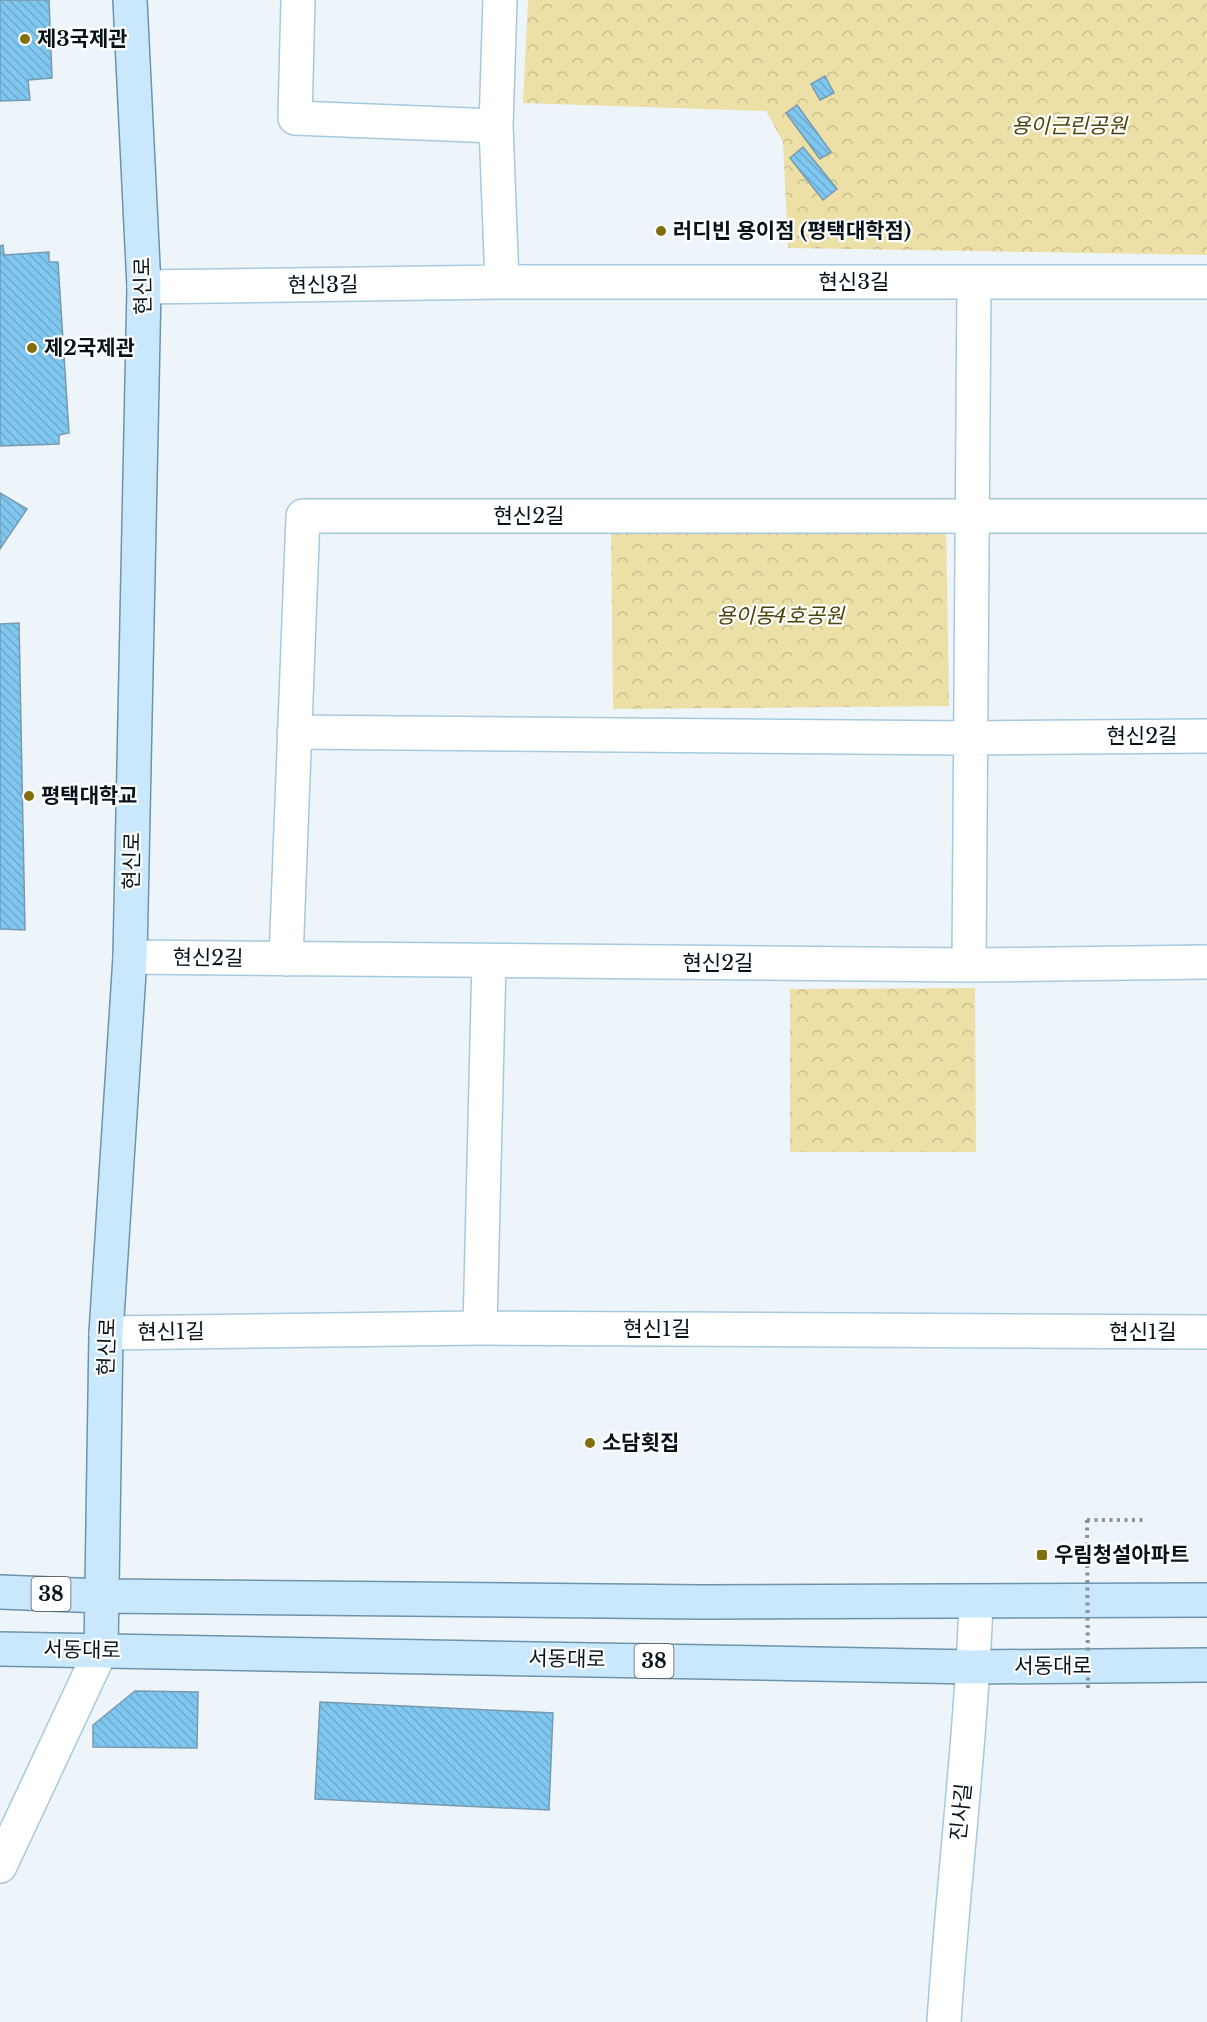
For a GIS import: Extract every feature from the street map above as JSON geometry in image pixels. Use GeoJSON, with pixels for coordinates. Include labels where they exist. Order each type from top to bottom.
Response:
{"type":"FeatureCollection","features":[{"type":"Feature","properties":{"kind":"main road","name":"현신로"},"geometry":{"type":"LineString","coordinates":[[101,1650],[106,1333],[130,957],[144,287],[130,0]]}},
{"type":"Feature","properties":{"kind":"main road","name":"38"},"geometry":{"type":"LineString","coordinates":[[0,1592],[102,1596],[976,1602],[1207,1600]]}},
{"type":"Feature","properties":{"kind":"main road","name":"서동대로"},"geometry":{"type":"LineString","coordinates":[[0,1648],[974,1667],[1207,1665]]}},
{"type":"Feature","properties":{"kind":"street"},"geometry":{"type":"LineString","coordinates":[[297,0],[295,118],[496,126]]}},
{"type":"Feature","properties":{"kind":"street"},"geometry":{"type":"LineString","coordinates":[[500,0],[496,126],[502,282]]}},
{"type":"Feature","properties":{"kind":"street","name":"현신3길"},"geometry":{"type":"LineString","coordinates":[[144,287],[502,282],[1207,282]]}},
{"type":"Feature","properties":{"kind":"street"},"geometry":{"type":"LineString","coordinates":[[969,964],[974,282]]}},
{"type":"Feature","properties":{"kind":"street","name":"현신2길"},"geometry":{"type":"LineString","coordinates":[[286,959],[303,516],[1207,516]]}},
{"type":"Feature","properties":{"kind":"street","name":"현신2길"},"geometry":{"type":"LineString","coordinates":[[294,732],[969,738],[1207,736]]}},
{"type":"Feature","properties":{"kind":"street","name":"현신2길"},"geometry":{"type":"LineString","coordinates":[[130,957],[969,964],[1207,962]]}},
{"type":"Feature","properties":{"kind":"street"},"geometry":{"type":"LineString","coordinates":[[480,1328],[489,961]]}},
{"type":"Feature","properties":{"kind":"street","name":"현신1길"},"geometry":{"type":"LineString","coordinates":[[106,1333],[480,1328],[1207,1332]]}},
{"type":"Feature","properties":{"kind":"street","name":"진사길"},"geometry":{"type":"LineString","coordinates":[[944,2022],[974,1667],[976,1602]]}},
{"type":"Feature","properties":{"kind":"street"},"geometry":{"type":"LineString","coordinates":[[0,1866],[101,1650]]}},
{"type":"Feature","properties":{"kind":"path"},"geometry":{"type":"LineString","coordinates":[[1088,1689],[1087,1520],[1146,1520]]}},
{"type":"Feature","properties":{"kind":"green space","name":"용이근린공원"},"geometry":{"type":"Polygon","coordinates":[[[528,0],[1207,0],[1207,255],[788,248],[783,142],[766,111],[523,103],[528,0]]]}},
{"type":"Feature","properties":{"kind":"green space","name":"용이동4호공원"},"geometry":{"type":"Polygon","coordinates":[[[946,522],[949,706],[613,709],[611,525],[946,522]]]}},
{"type":"Feature","properties":{"kind":"green space"},"geometry":{"type":"Polygon","coordinates":[[[975,988],[976,1152],[790,1152],[790,989],[975,988]]]}},
{"type":"Feature","properties":{"kind":"building","name":"제3국제관"},"geometry":{"type":"Polygon","coordinates":[[[0,0],[49,0],[52,78],[28,80],[30,100],[0,101],[0,0]]]}},
{"type":"Feature","properties":{"kind":"building"},"geometry":{"type":"Polygon","coordinates":[[[825,76],[834,93],[820,100],[811,84],[825,76]]]}},
{"type":"Feature","properties":{"kind":"building"},"geometry":{"type":"Polygon","coordinates":[[[797,105],[831,152],[820,159],[786,113],[797,105]]]}},
{"type":"Feature","properties":{"kind":"building"},"geometry":{"type":"Polygon","coordinates":[[[803,147],[837,189],[823,200],[790,158],[803,147]]]}},
{"type":"Feature","properties":{"kind":"building","name":"제2국제관"},"geometry":{"type":"Polygon","coordinates":[[[3,245],[4,255],[49,252],[49,262],[58,262],[69,433],[59,435],[59,444],[0,446],[0,246],[3,245]]]}},
{"type":"Feature","properties":{"kind":"building"},"geometry":{"type":"Polygon","coordinates":[[[0,493],[27,509],[0,549],[0,493]]]}},
{"type":"Feature","properties":{"kind":"building"},"geometry":{"type":"Polygon","coordinates":[[[19,623],[25,930],[0,929],[0,624],[19,623]]]}},
{"type":"Feature","properties":{"kind":"building"},"geometry":{"type":"Polygon","coordinates":[[[135,1691],[198,1692],[197,1748],[93,1747],[93,1725],[135,1691]]]}},
{"type":"Feature","properties":{"kind":"building"},"geometry":{"type":"Polygon","coordinates":[[[320,1702],[553,1713],[549,1810],[315,1799],[320,1702]]]}},
{"type":"Feature","properties":{"kind":"place","name":"제3국제관"},"geometry":{"type":"Point","coordinates":[25,39]}},
{"type":"Feature","properties":{"kind":"place","name":"러디빈 용이점 (평택대학점)"},"geometry":{"type":"Point","coordinates":[661,231]}},
{"type":"Feature","properties":{"kind":"place","name":"제2국제관"},"geometry":{"type":"Point","coordinates":[32,348]}},
{"type":"Feature","properties":{"kind":"place","name":"평택대학교"},"geometry":{"type":"Point","coordinates":[29,796]}},
{"type":"Feature","properties":{"kind":"place","name":"소담횟집"},"geometry":{"type":"Point","coordinates":[590,1443]}},
{"type":"Feature","properties":{"kind":"place","name":"우림청설아파트"},"geometry":{"type":"Point","coordinates":[1042,1555]}}]}
